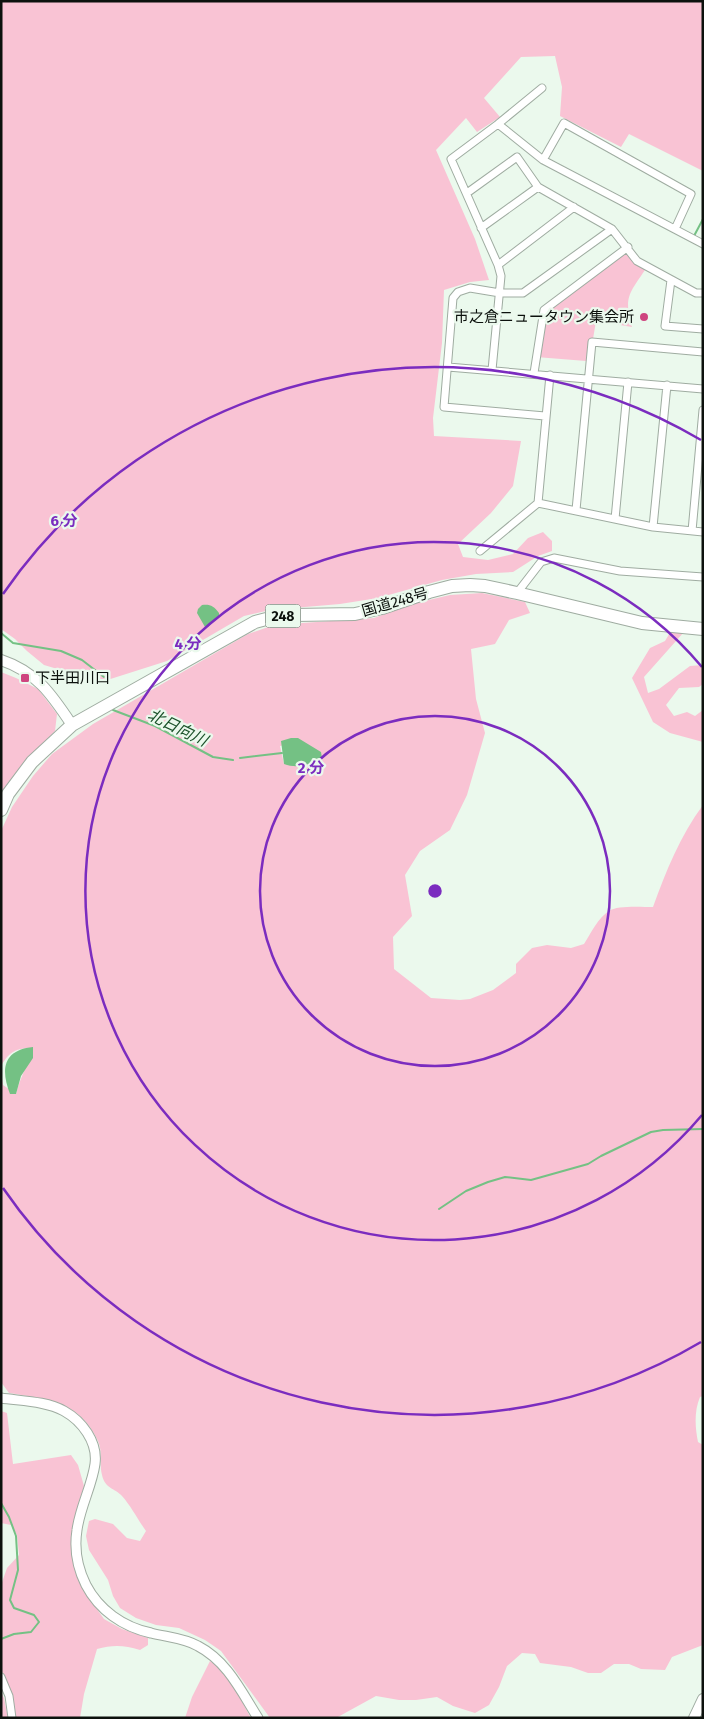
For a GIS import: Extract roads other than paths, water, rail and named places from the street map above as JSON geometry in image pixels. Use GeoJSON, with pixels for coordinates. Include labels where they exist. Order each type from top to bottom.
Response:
{"type":"FeatureCollection","features":[{"type":"Feature","properties":{"kind":"highway","name":"国道248号"},"geometry":{"type":"LineString","coordinates":[[1,810],[8,794],[32,762],[72,725],[255,622],[274,617],[355,614],[382,608],[452,586],[470,585],[485,586],[517,593],[642,623],[703,629]]}},
{"type":"Feature","properties":{"kind":"main road"},"geometry":{"type":"LineString","coordinates":[[1,660],[26,671],[41,682],[72,725]]}},
{"type":"Feature","properties":{"kind":"main road"},"geometry":{"type":"LineString","coordinates":[[694,1718],[703,1699]]}},
{"type":"Feature","properties":{"kind":"street"},"geometry":{"type":"LineString","coordinates":[[492,370],[501,276],[498,265],[451,159],[542,88]]}},
{"type":"Feature","properties":{"kind":"street"},"geometry":{"type":"LineString","coordinates":[[543,160],[564,123],[691,194],[675,229]]}},
{"type":"Feature","properties":{"kind":"street"},"geometry":{"type":"LineString","coordinates":[[498,124],[543,160],[701,242]]}},
{"type":"Feature","properties":{"kind":"street"},"geometry":{"type":"LineString","coordinates":[[467,193],[516,157],[538,187],[612,229],[637,261],[696,293],[703,293]]}},
{"type":"Feature","properties":{"kind":"street"},"geometry":{"type":"LineString","coordinates":[[482,228],[538,187]]}},
{"type":"Feature","properties":{"kind":"street"},"geometry":{"type":"LineString","coordinates":[[498,265],[574,207]]}},
{"type":"Feature","properties":{"kind":"street"},"geometry":{"type":"LineString","coordinates":[[545,416],[444,406],[453,298],[458,292],[470,288],[500,293],[523,293],[612,229]]}},
{"type":"Feature","properties":{"kind":"street"},"geometry":{"type":"LineString","coordinates":[[534,373],[544,310],[628,248]]}},
{"type":"Feature","properties":{"kind":"street"},"geometry":{"type":"LineString","coordinates":[[670,280],[665,326],[703,329]]}},
{"type":"Feature","properties":{"kind":"street"},"geometry":{"type":"LineString","coordinates":[[576,510],[592,342],[703,352]]}},
{"type":"Feature","properties":{"kind":"street"},"geometry":{"type":"LineString","coordinates":[[448,366],[703,389]]}},
{"type":"Feature","properties":{"kind":"street"},"geometry":{"type":"LineString","coordinates":[[480,551],[538,503],[550,374]]}},
{"type":"Feature","properties":{"kind":"street"},"geometry":{"type":"LineString","coordinates":[[615,519],[628,382]]}},
{"type":"Feature","properties":{"kind":"street"},"geometry":{"type":"LineString","coordinates":[[653,527],[667,385]]}},
{"type":"Feature","properties":{"kind":"street"},"geometry":{"type":"LineString","coordinates":[[692,531],[703,410]]}},
{"type":"Feature","properties":{"kind":"street"},"geometry":{"type":"LineString","coordinates":[[538,503],[653,527],[703,532]]}},
{"type":"Feature","properties":{"kind":"street"},"geometry":{"type":"LineString","coordinates":[[517,593],[541,562],[554,558],[620,571],[703,577]]}},
{"type":"Feature","properties":{"kind":"street"},"geometry":{"type":"LineString","coordinates":[[1,1398],[47,1404],[64,1411],[84,1427],[91,1439],[95,1463],[75,1542],[80,1571],[95,1600],[119,1621],[148,1633],[185,1641],[210,1653],[229,1672],[258,1718]]}},
{"type":"Feature","properties":{"kind":"street"},"geometry":{"type":"LineString","coordinates":[[1,1677],[9,1696],[12,1718]]}},
{"type":"Feature","properties":{"kind":"waterway"},"geometry":{"type":"LineString","coordinates":[[694,236],[703,219]]}},
{"type":"Feature","properties":{"kind":"waterway","name":"北日向川"},"geometry":{"type":"LineString","coordinates":[[1,633],[13,643],[61,651],[82,660],[104,677]]}},
{"type":"Feature","properties":{"kind":"waterway","name":"北日向川"},"geometry":{"type":"LineString","coordinates":[[113,710],[155,726],[213,757],[233,760]]}},
{"type":"Feature","properties":{"kind":"waterway","name":"北日向川"},"geometry":{"type":"LineString","coordinates":[[240,758],[282,753]]}},
{"type":"Feature","properties":{"kind":"waterway"},"geometry":{"type":"LineString","coordinates":[[439,1209],[466,1191],[488,1182],[505,1177],[531,1180],[588,1164],[651,1132],[703,1129]]}},
{"type":"Feature","properties":{"kind":"waterway"},"geometry":{"type":"LineString","coordinates":[[1,1503],[16,1536],[18,1570],[10,1600],[14,1608],[34,1615],[39,1622],[31,1632],[14,1634],[1,1639]]}},
{"type":"Feature","properties":{"kind":"place","name":"市之倉ニュータウン集会所"},"geometry":{"type":"Point","coordinates":[644,317]}},
{"type":"Feature","properties":{"kind":"place","name":"下半田川口"},"geometry":{"type":"Point","coordinates":[25,678]}}]}
